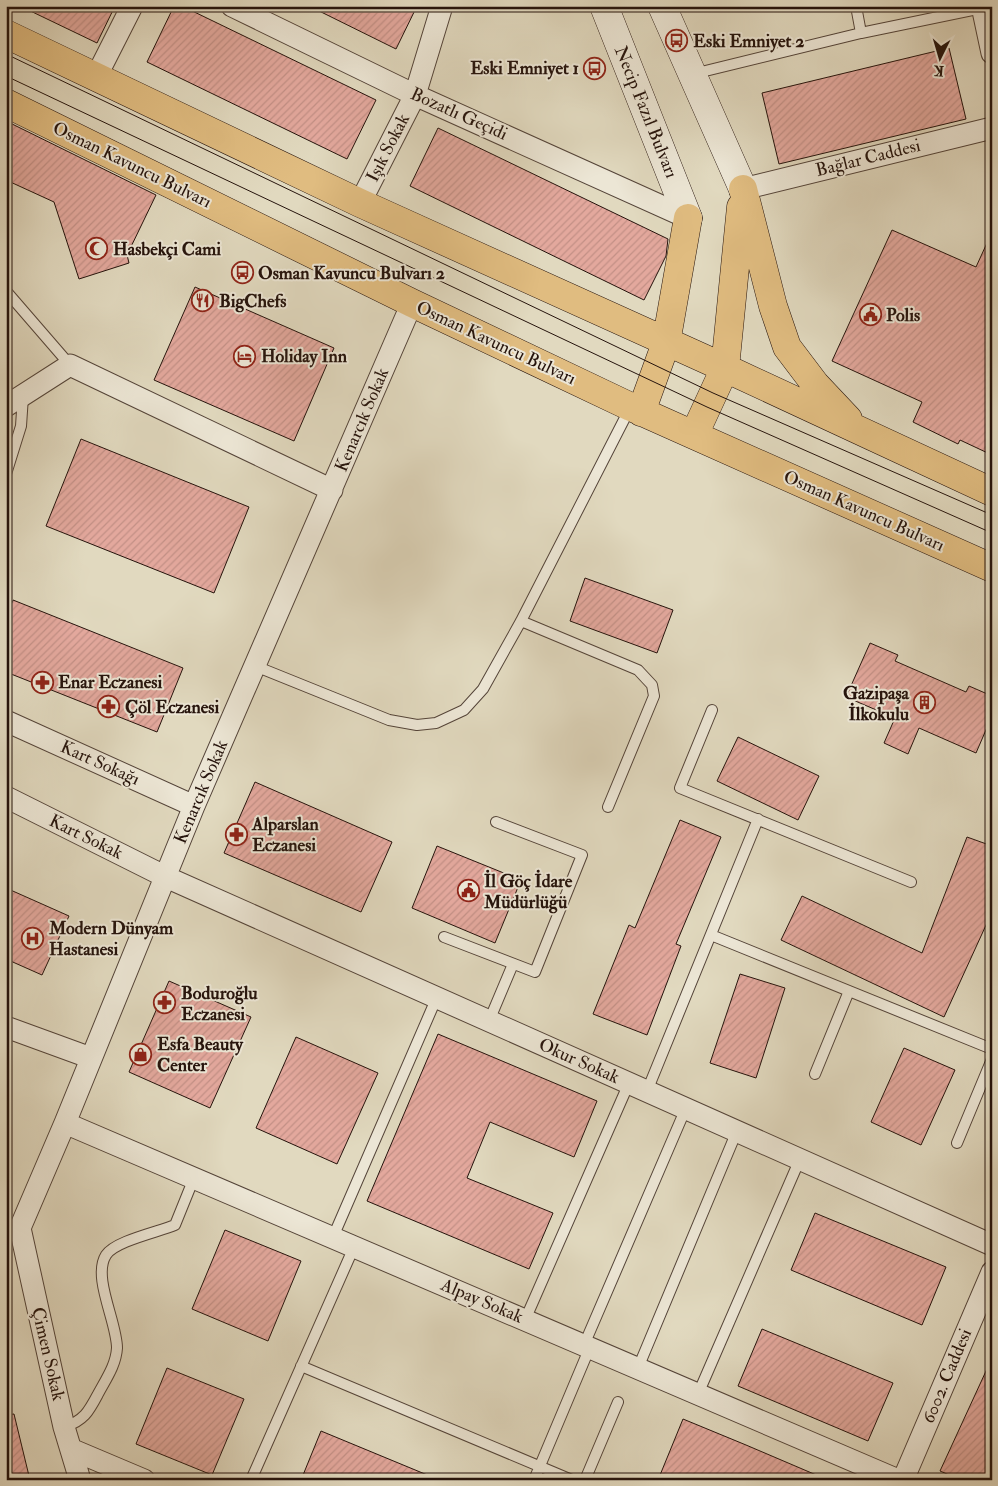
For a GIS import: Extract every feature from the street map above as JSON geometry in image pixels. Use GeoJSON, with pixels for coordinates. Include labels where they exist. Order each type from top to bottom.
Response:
{"type":"FeatureCollection","features":[{"type":"Feature","properties":{"kind":"highway"},"geometry":{"type":"LineString","coordinates":[[6,34],[360,203],[666,343],[725,368],[992,492]]}},
{"type":"Feature","properties":{"kind":"highway","name":"Osman Kavuncu Bulvarı"},"geometry":{"type":"LineString","coordinates":[[6,103],[412,303],[636,410],[992,568]]}},
{"type":"Feature","properties":{"kind":"highway"},"geometry":{"type":"LineString","coordinates":[[694,435],[725,368],[743,189]]}},
{"type":"Feature","properties":{"kind":"highway"},"geometry":{"type":"LineString","coordinates":[[743,189],[773,306],[787,347],[815,384],[860,431]]}},
{"type":"Feature","properties":{"kind":"highway"},"geometry":{"type":"LineString","coordinates":[[636,410],[666,343],[688,218]]}},
{"type":"Feature","properties":{"kind":"street"},"geometry":{"type":"LineString","coordinates":[[96,77],[132,6]]}},
{"type":"Feature","properties":{"kind":"street","name":"Bozatlı Geçidi"},"geometry":{"type":"LineString","coordinates":[[232,6],[415,95],[688,218]]}},
{"type":"Feature","properties":{"kind":"street","name":"Işık Sokak"},"geometry":{"type":"LineString","coordinates":[[360,203],[415,95],[442,6]]}},
{"type":"Feature","properties":{"kind":"street","name":"Necip Fazıl Bulvarı"},"geometry":{"type":"LineString","coordinates":[[604,6],[688,218]]}},
{"type":"Feature","properties":{"kind":"street"},"geometry":{"type":"LineString","coordinates":[[662,6],[743,189]]}},
{"type":"Feature","properties":{"kind":"street"},"geometry":{"type":"LineString","coordinates":[[982,7],[992,53]]}},
{"type":"Feature","properties":{"kind":"street","name":"Bağlar Caddesi"},"geometry":{"type":"LineString","coordinates":[[743,189],[992,128]]}},
{"type":"Feature","properties":{"kind":"street","name":"Kenarcık Sokak"},"geometry":{"type":"LineString","coordinates":[[13,1230],[65,1123],[194,806],[412,303]]}},
{"type":"Feature","properties":{"kind":"street"},"geometry":{"type":"LineString","coordinates":[[15,400],[70,365],[332,490]]}},
{"type":"Feature","properties":{"kind":"street","name":"Kart Sokağı"},"geometry":{"type":"LineString","coordinates":[[6,721],[194,806]]}},
{"type":"Feature","properties":{"kind":"street","name":"Kart Sokak"},"geometry":{"type":"LineString","coordinates":[[6,797],[166,877]]}},
{"type":"Feature","properties":{"kind":"street","name":"Okur Sokak"},"geometry":{"type":"LineString","coordinates":[[166,877],[992,1245]]}},
{"type":"Feature","properties":{"kind":"street"},"geometry":{"type":"LineString","coordinates":[[6,1027],[91,1058]]}},
{"type":"Feature","properties":{"kind":"street","name":"Alpay Sokak"},"geometry":{"type":"LineString","coordinates":[[65,1123],[898,1480]]}},
{"type":"Feature","properties":{"kind":"street","name":"Çimen Sokak"},"geometry":{"type":"LineString","coordinates":[[13,1230],[64,1427],[73,1450],[80,1480]]}},
{"type":"Feature","properties":{"kind":"street","name":"6002. Caddesi"},"geometry":{"type":"LineString","coordinates":[[903,1480],[992,1272]]}},
{"type":"Feature","properties":{"kind":"street"},"geometry":{"type":"LineString","coordinates":[[73,1450],[144,1480]]}},
{"type":"Feature","properties":{"kind":"lane"},"geometry":{"type":"LineString","coordinates":[[856,6],[862,33]]}},
{"type":"Feature","properties":{"kind":"lane"},"geometry":{"type":"LineString","coordinates":[[691,75],[862,33],[982,7]]}},
{"type":"Feature","properties":{"kind":"lane"},"geometry":{"type":"LineString","coordinates":[[6,291],[70,365]]}},
{"type":"Feature","properties":{"kind":"lane"},"geometry":{"type":"LineString","coordinates":[[6,474],[21,426],[15,400]]}},
{"type":"Feature","properties":{"kind":"lane"},"geometry":{"type":"LineString","coordinates":[[255,666],[389,720],[417,725],[436,723],[464,710],[483,689],[636,410]]}},
{"type":"Feature","properties":{"kind":"lane"},"geometry":{"type":"LineString","coordinates":[[521,622],[638,670],[652,686],[654,696],[608,807]]}},
{"type":"Feature","properties":{"kind":"lane"},"geometry":{"type":"LineString","coordinates":[[712,710],[680,788],[911,882]]}},
{"type":"Feature","properties":{"kind":"lane"},"geometry":{"type":"LineString","coordinates":[[525,1320],[710,935],[758,820]]}},
{"type":"Feature","properties":{"kind":"lane"},"geometry":{"type":"LineString","coordinates":[[444,937],[535,972],[582,855],[496,822]]}},
{"type":"Feature","properties":{"kind":"lane"},"geometry":{"type":"LineString","coordinates":[[710,935],[992,1049]]}},
{"type":"Feature","properties":{"kind":"lane"},"geometry":{"type":"LineString","coordinates":[[489,1021],[513,964]]}},
{"type":"Feature","properties":{"kind":"lane"},"geometry":{"type":"LineString","coordinates":[[815,1074],[849,991]]}},
{"type":"Feature","properties":{"kind":"lane"},"geometry":{"type":"LineString","coordinates":[[333,1237],[437,997]]}},
{"type":"Feature","properties":{"kind":"lane"},"geometry":{"type":"LineString","coordinates":[[957,1143],[992,1059]]}},
{"type":"Feature","properties":{"kind":"lane"},"geometry":{"type":"LineString","coordinates":[[534,1480],[587,1346],[686,1108]]}},
{"type":"Feature","properties":{"kind":"lane"},"geometry":{"type":"LineString","coordinates":[[638,1368],[737,1131]]}},
{"type":"Feature","properties":{"kind":"lane"},"geometry":{"type":"LineString","coordinates":[[698,1394],[800,1159]]}},
{"type":"Feature","properties":{"kind":"lane"},"geometry":{"type":"LineString","coordinates":[[64,1427],[78,1423],[91,1408],[114,1364],[116,1336],[101,1272],[106,1255],[113,1247],[123,1242],[134,1240],[175,1225],[194,1178]]}},
{"type":"Feature","properties":{"kind":"lane"},"geometry":{"type":"LineString","coordinates":[[251,1480],[354,1247]]}},
{"type":"Feature","properties":{"kind":"lane"},"geometry":{"type":"LineString","coordinates":[[301,1366],[572,1480]]}},
{"type":"Feature","properties":{"kind":"lane"},"geometry":{"type":"LineString","coordinates":[[585,1480],[618,1402]]}},
{"type":"Feature","properties":{"kind":"building"},"geometry":{"type":"Polygon","coordinates":[[[20,6],[115,6],[97,43],[20,6]]]}},
{"type":"Feature","properties":{"kind":"building"},"geometry":{"type":"Polygon","coordinates":[[[174,6],[182,6],[376,100],[347,159],[147,62],[174,6]]]}},
{"type":"Feature","properties":{"kind":"building"},"geometry":{"type":"Polygon","coordinates":[[[309,6],[417,6],[396,49],[309,6]]]}},
{"type":"Feature","properties":{"kind":"building"},"geometry":{"type":"Polygon","coordinates":[[[949,48],[966,119],[779,164],[762,93],[949,48]]]}},
{"type":"Feature","properties":{"kind":"building"},"geometry":{"type":"Polygon","coordinates":[[[6,121],[156,195],[127,255],[129,263],[79,279],[54,202],[6,180],[6,121]]]}},
{"type":"Feature","properties":{"kind":"building"},"geometry":{"type":"Polygon","coordinates":[[[438,128],[668,239],[666,256],[644,300],[410,186],[438,128]]]}},
{"type":"Feature","properties":{"kind":"building"},"geometry":{"type":"Polygon","coordinates":[[[892,230],[976,267],[992,232],[992,455],[960,440],[958,444],[913,422],[922,402],[832,361],[892,230]]]}},
{"type":"Feature","properties":{"kind":"building"},"geometry":{"type":"Polygon","coordinates":[[[195,287],[334,348],[294,441],[154,380],[195,287]]]}},
{"type":"Feature","properties":{"kind":"building"},"geometry":{"type":"Polygon","coordinates":[[[81,439],[249,507],[214,593],[46,526],[81,439]]]}},
{"type":"Feature","properties":{"kind":"building"},"geometry":{"type":"Polygon","coordinates":[[[585,578],[673,610],[657,653],[570,621],[585,578]]]}},
{"type":"Feature","properties":{"kind":"building"},"geometry":{"type":"Polygon","coordinates":[[[13,600],[183,668],[157,732],[6,672],[6,617],[13,600]]]}},
{"type":"Feature","properties":{"kind":"building","name":"Gazipaşa İlkokulu"},"geometry":{"type":"Polygon","coordinates":[[[870,643],[898,655],[895,661],[966,692],[969,686],[992,696],[992,716],[976,753],[919,728],[908,754],[884,743],[895,718],[846,697],[870,643]]]}},
{"type":"Feature","properties":{"kind":"building"},"geometry":{"type":"Polygon","coordinates":[[[738,737],[819,776],[798,820],[717,781],[738,737]]]}},
{"type":"Feature","properties":{"kind":"building"},"geometry":{"type":"Polygon","coordinates":[[[255,782],[392,842],[361,912],[224,853],[255,782]]]}},
{"type":"Feature","properties":{"kind":"building"},"geometry":{"type":"Polygon","coordinates":[[[680,820],[721,837],[676,944],[681,946],[647,1035],[593,1014],[629,925],[635,928],[680,820]]]}},
{"type":"Feature","properties":{"kind":"building"},"geometry":{"type":"Polygon","coordinates":[[[967,837],[992,846],[992,912],[944,1017],[781,940],[802,896],[922,953],[967,837]]]}},
{"type":"Feature","properties":{"kind":"building","name":"İl Göç İdare Müdürlüğü"},"geometry":{"type":"Polygon","coordinates":[[[437,846],[521,880],[495,943],[412,908],[437,846]]]}},
{"type":"Feature","properties":{"kind":"building","name":"Modern Dünyam Hastanesi"},"geometry":{"type":"Polygon","coordinates":[[[6,888],[69,916],[42,975],[6,959],[6,888]]]}},
{"type":"Feature","properties":{"kind":"building"},"geometry":{"type":"Polygon","coordinates":[[[740,974],[785,988],[756,1078],[710,1063],[740,974]]]}},
{"type":"Feature","properties":{"kind":"building"},"geometry":{"type":"Polygon","coordinates":[[[169,981],[251,1017],[210,1108],[129,1072],[169,981]]]}},
{"type":"Feature","properties":{"kind":"building"},"geometry":{"type":"Polygon","coordinates":[[[438,1034],[597,1101],[574,1157],[490,1122],[467,1178],[553,1213],[529,1269],[367,1201],[438,1034]]]}},
{"type":"Feature","properties":{"kind":"building"},"geometry":{"type":"Polygon","coordinates":[[[296,1037],[378,1073],[337,1164],[256,1128],[296,1037]]]}},
{"type":"Feature","properties":{"kind":"building"},"geometry":{"type":"Polygon","coordinates":[[[904,1048],[955,1070],[921,1145],[871,1122],[904,1048]]]}},
{"type":"Feature","properties":{"kind":"building"},"geometry":{"type":"Polygon","coordinates":[[[815,1213],[946,1267],[922,1325],[791,1270],[815,1213]]]}},
{"type":"Feature","properties":{"kind":"building"},"geometry":{"type":"Polygon","coordinates":[[[225,1230],[301,1261],[268,1341],[192,1309],[225,1230]]]}},
{"type":"Feature","properties":{"kind":"building"},"geometry":{"type":"Polygon","coordinates":[[[762,1329],[893,1383],[868,1441],[738,1386],[762,1329]]]}},
{"type":"Feature","properties":{"kind":"building"},"geometry":{"type":"Polygon","coordinates":[[[992,1358],[992,1480],[961,1480],[940,1471],[992,1358]]]}},
{"type":"Feature","properties":{"kind":"building"},"geometry":{"type":"Polygon","coordinates":[[[167,1368],[244,1399],[212,1475],[136,1444],[167,1368]]]}},
{"type":"Feature","properties":{"kind":"building"},"geometry":{"type":"Polygon","coordinates":[[[14,1414],[30,1480],[6,1480],[6,1415],[14,1414]]]}},
{"type":"Feature","properties":{"kind":"building"},"geometry":{"type":"Polygon","coordinates":[[[683,1419],[746,1445],[828,1480],[658,1480],[683,1419]]]}},
{"type":"Feature","properties":{"kind":"building"},"geometry":{"type":"Polygon","coordinates":[[[321,1431],[437,1479],[437,1480],[301,1480],[321,1431]]]}},
{"type":"Feature","properties":{"kind":"tram line"},"geometry":{"type":"LineString","coordinates":[[6,54],[713,393],[992,515]]}},
{"type":"Feature","properties":{"kind":"tram line"},"geometry":{"type":"LineString","coordinates":[[6,76],[707,407],[992,533]]}},
{"type":"Feature","properties":{"kind":"place","name":"Eski Emniyet 2"},"geometry":{"type":"Point","coordinates":[677,41]}},
{"type":"Feature","properties":{"kind":"place","name":"Eski Emniyet 1"},"geometry":{"type":"Point","coordinates":[595,68]}},
{"type":"Feature","properties":{"kind":"place","name":"Hasbekçi Cami"},"geometry":{"type":"Point","coordinates":[97,249]}},
{"type":"Feature","properties":{"kind":"place","name":"Osman Kavuncu Bulvarı 2"},"geometry":{"type":"Point","coordinates":[242,273]}},
{"type":"Feature","properties":{"kind":"place","name":"BigChefs"},"geometry":{"type":"Point","coordinates":[203,301]}},
{"type":"Feature","properties":{"kind":"place","name":"Polis"},"geometry":{"type":"Point","coordinates":[870,315]}},
{"type":"Feature","properties":{"kind":"place","name":"Holiday Inn"},"geometry":{"type":"Point","coordinates":[245,356]}},
{"type":"Feature","properties":{"kind":"place","name":"Enar Eczanesi"},"geometry":{"type":"Point","coordinates":[42,682]}},
{"type":"Feature","properties":{"kind":"place","name":"Gazipaşa İlkokulu"},"geometry":{"type":"Point","coordinates":[925,703]}},
{"type":"Feature","properties":{"kind":"place","name":"Çöl Eczanesi"},"geometry":{"type":"Point","coordinates":[109,707]}},
{"type":"Feature","properties":{"kind":"place","name":"Alparslan Eczanesi"},"geometry":{"type":"Point","coordinates":[236,834]}},
{"type":"Feature","properties":{"kind":"place","name":"İl Göç İdare Müdürlüğü"},"geometry":{"type":"Point","coordinates":[468,891]}},
{"type":"Feature","properties":{"kind":"place","name":"Modern Dünyam Hastanesi"},"geometry":{"type":"Point","coordinates":[33,938]}},
{"type":"Feature","properties":{"kind":"place","name":"Boduroğlu Eczanesi"},"geometry":{"type":"Point","coordinates":[165,1003]}},
{"type":"Feature","properties":{"kind":"place","name":"Esfa Beauty Center"},"geometry":{"type":"Point","coordinates":[141,1054]}}]}
